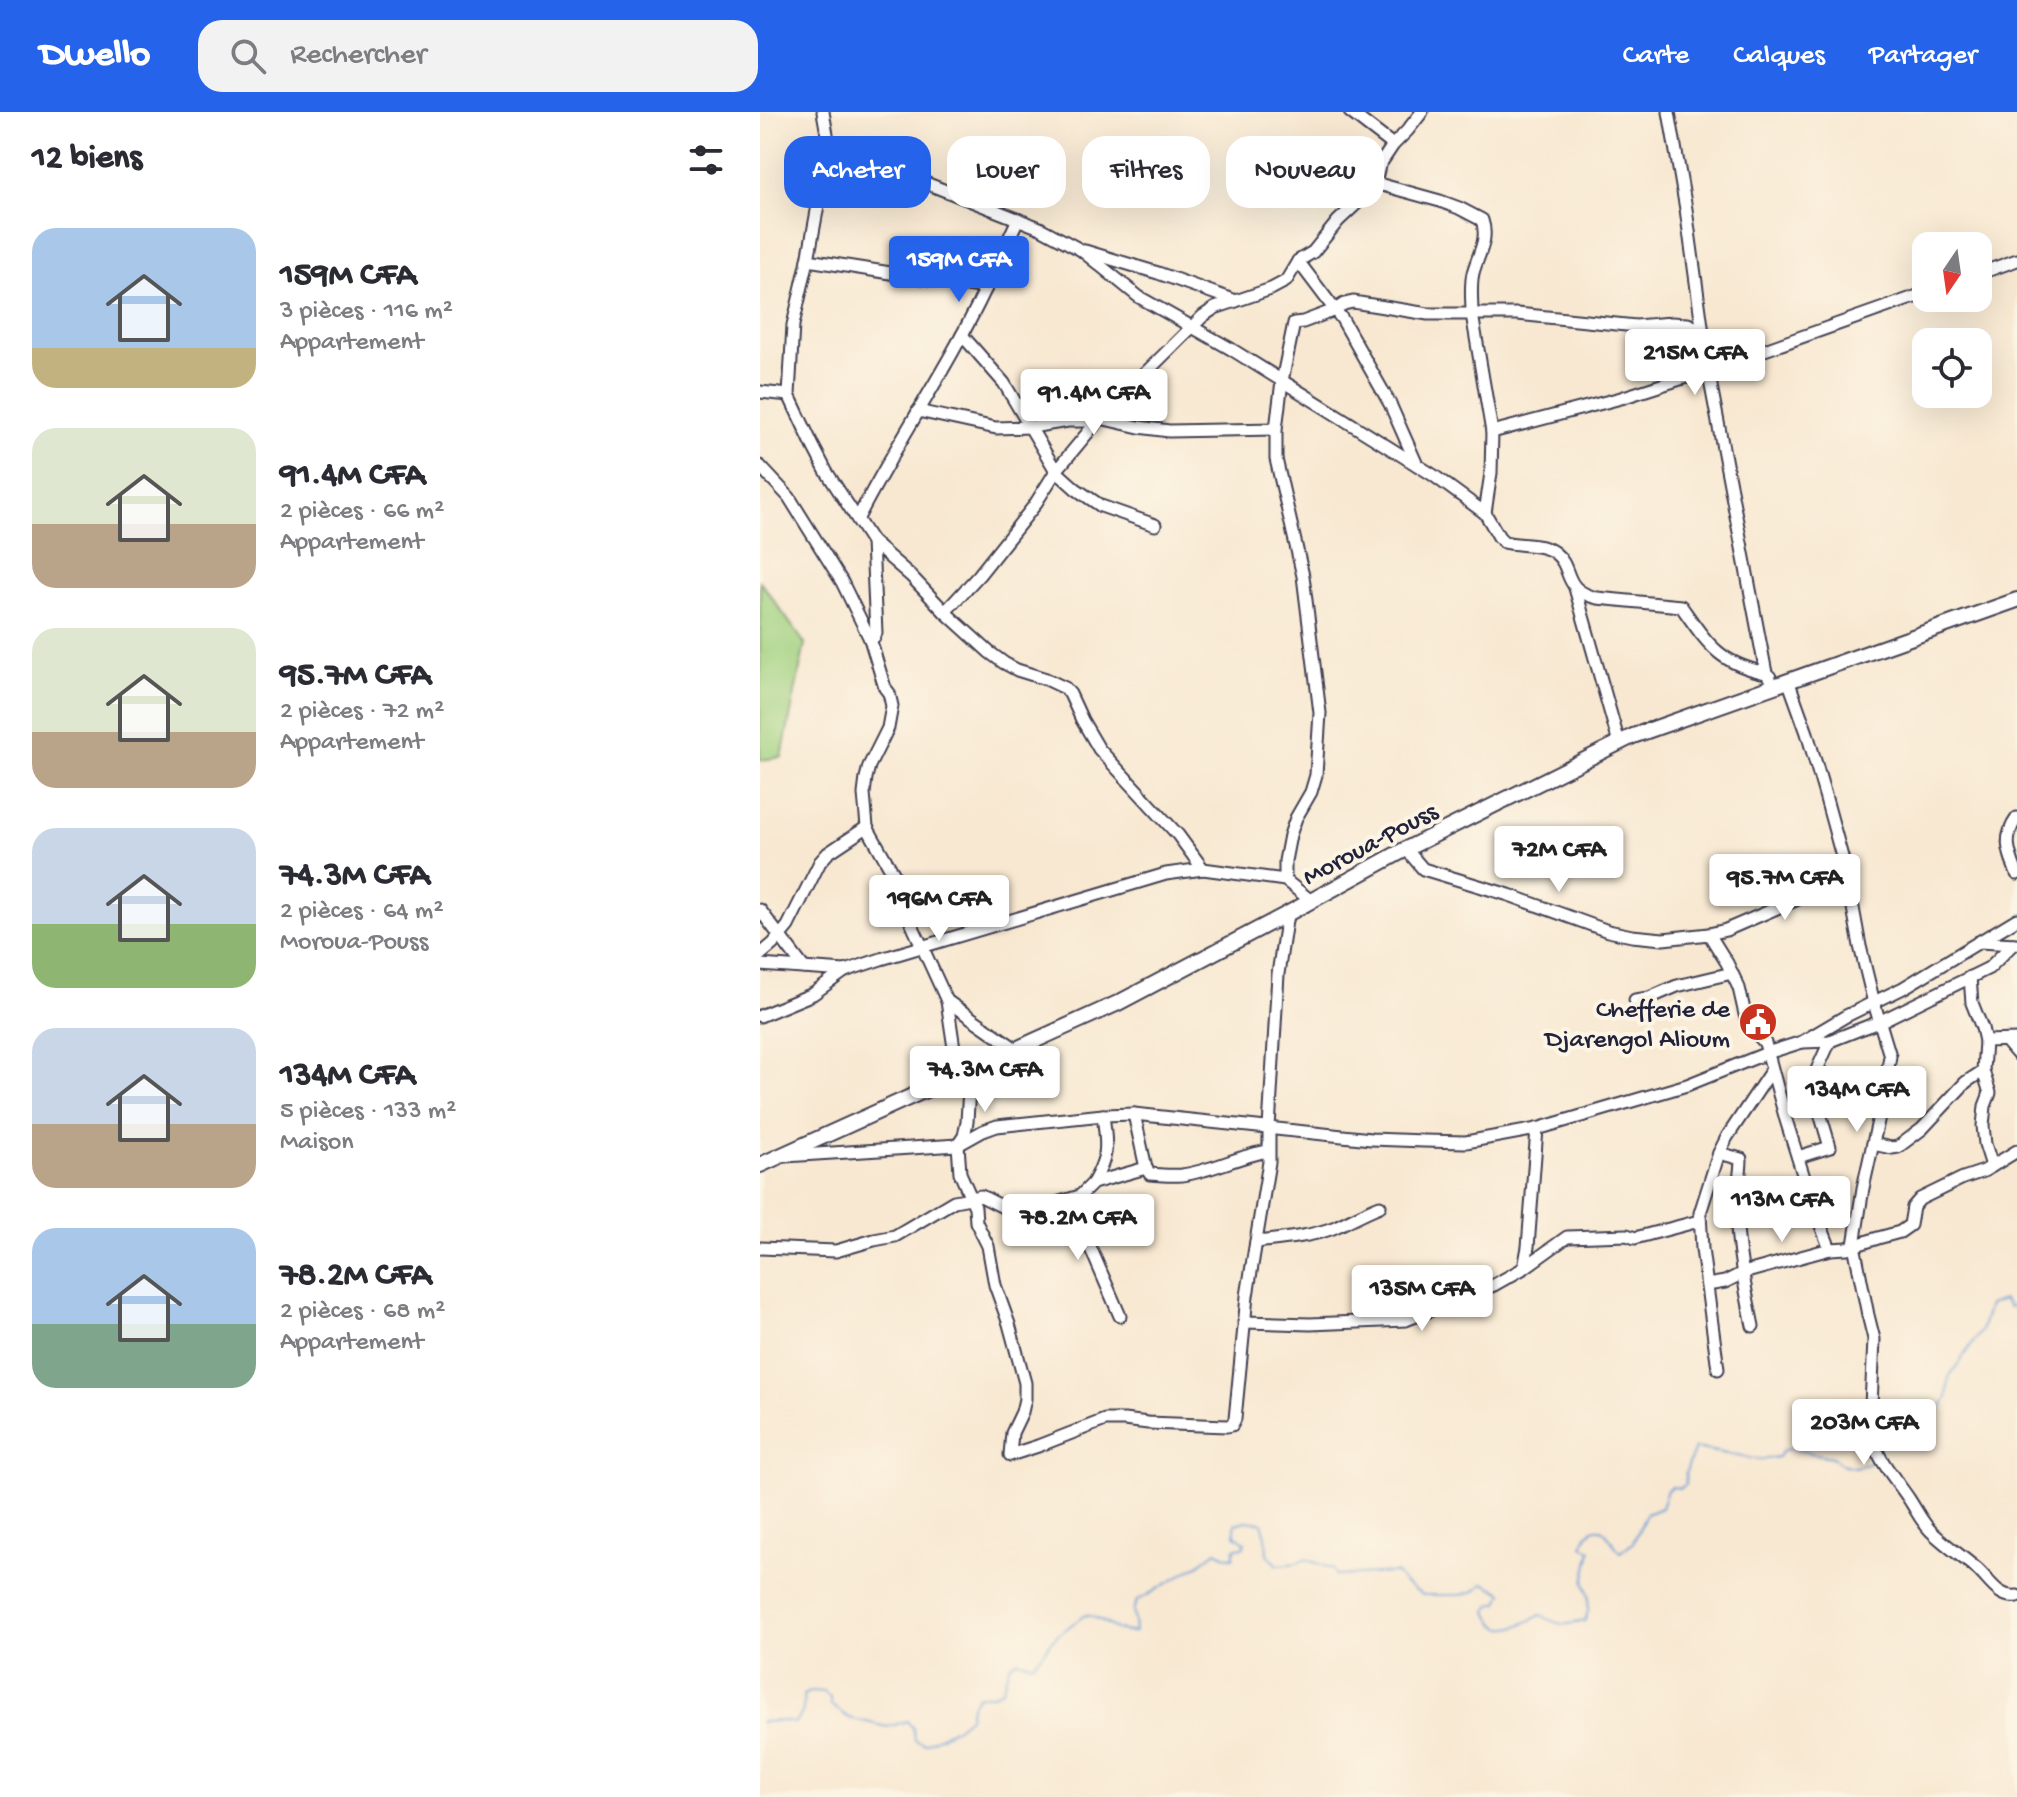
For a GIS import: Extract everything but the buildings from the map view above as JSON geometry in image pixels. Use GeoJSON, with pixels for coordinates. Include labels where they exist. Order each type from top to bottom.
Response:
{"type":"FeatureCollection","features":[{"type":"Feature","properties":{"kind":"main road","name":"Moroua-Pouss"},"geometry":{"type":"LineString","coordinates":[[760,1165],[1118,1003],[1406,849],[1633,736],[2017,600]]}},
{"type":"Feature","properties":{"kind":"street"},"geometry":{"type":"LineString","coordinates":[[823,112],[827,136]]}},
{"type":"Feature","properties":{"kind":"street"},"geometry":{"type":"LineString","coordinates":[[1350,112],[1393,145]]}},
{"type":"Feature","properties":{"kind":"street"},"geometry":{"type":"LineString","coordinates":[[1384,158],[1422,112]]}},
{"type":"Feature","properties":{"kind":"street"},"geometry":{"type":"LineString","coordinates":[[1669,112],[1708,370],[1766,673]]}},
{"type":"Feature","properties":{"kind":"street"},"geometry":{"type":"LineString","coordinates":[[931,185],[1040,228],[1081,250],[1139,297],[1282,381],[1417,466],[1485,513],[1504,542],[1553,551],[1575,588],[1619,743]]}},
{"type":"Feature","properties":{"kind":"street"},"geometry":{"type":"LineString","coordinates":[[1384,185],[1459,208],[1482,220],[1486,231],[1473,274],[1472,314],[1492,432],[1491,473],[1485,513]]}},
{"type":"Feature","properties":{"kind":"street"},"geometry":{"type":"LineString","coordinates":[[817,208],[793,325],[789,395],[826,471],[872,542],[989,652],[1017,670],[1065,688],[1099,749],[1178,835],[1203,869]]}},
{"type":"Feature","properties":{"kind":"street"},"geometry":{"type":"LineString","coordinates":[[945,612],[979,575],[1034,506],[1056,471],[1100,418],[1215,308],[1280,286],[1298,261],[1313,252],[1353,208]]}},
{"type":"Feature","properties":{"kind":"street"},"geometry":{"type":"LineString","coordinates":[[858,518],[962,335],[1018,219]]}},
{"type":"Feature","properties":{"kind":"street"},"geometry":{"type":"LineString","coordinates":[[1081,250],[1124,261],[1236,301]]}},
{"type":"Feature","properties":{"kind":"street"},"geometry":{"type":"LineString","coordinates":[[808,260],[986,288]]}},
{"type":"Feature","properties":{"kind":"street"},"geometry":{"type":"LineString","coordinates":[[1992,269],[2017,260]]}},
{"type":"Feature","properties":{"kind":"street"},"geometry":{"type":"LineString","coordinates":[[1298,261],[1342,319],[1390,404],[1417,466]]}},
{"type":"Feature","properties":{"kind":"street"},"geometry":{"type":"LineString","coordinates":[[1492,432],[1621,398],[1912,298]]}},
{"type":"Feature","properties":{"kind":"street"},"geometry":{"type":"LineString","coordinates":[[1285,880],[1290,835],[1316,775],[1320,713],[1303,576],[1276,459],[1282,381],[1293,324],[1353,302],[1428,314],[1517,314],[1636,326],[1688,324],[1702,330]]}},
{"type":"Feature","properties":{"kind":"street"},"geometry":{"type":"LineString","coordinates":[[962,335],[1004,383],[1056,471],[1101,506],[1155,525]]}},
{"type":"Feature","properties":{"kind":"street"},"geometry":{"type":"LineString","coordinates":[[760,392],[789,395]]}},
{"type":"Feature","properties":{"kind":"street"},"geometry":{"type":"LineString","coordinates":[[918,411],[988,427],[1031,427],[1100,418],[1169,431],[1276,429]]}},
{"type":"Feature","properties":{"kind":"street"},"geometry":{"type":"LineString","coordinates":[[760,466],[789,497],[842,582],[870,639],[889,693],[892,706],[888,728],[866,778],[867,827],[897,880],[904,907],[947,1001],[964,1073],[967,1122],[958,1145],[960,1173],[975,1207],[976,1222],[988,1246],[995,1285],[1025,1383],[1025,1399],[1012,1433],[1010,1455],[1105,1420],[1232,1425],[1244,1322],[1269,1162],[1278,974],[1287,914]]}},
{"type":"Feature","properties":{"kind":"street"},"geometry":{"type":"LineString","coordinates":[[870,639],[876,633],[872,542]]}},
{"type":"Feature","properties":{"kind":"street"},"geometry":{"type":"LineString","coordinates":[[1575,588],[1597,598],[1681,606],[1702,636],[1731,663],[1766,673],[1782,683],[1807,733],[1847,875],[1860,946],[1889,1049],[1890,1063],[1854,1245],[1874,1339],[1870,1428],[1873,1442],[1880,1459],[1933,1533],[1999,1592],[2017,1596]]}},
{"type":"Feature","properties":{"kind":"street"},"geometry":{"type":"LineString","coordinates":[[2017,818],[2007,846],[2017,874]]}},
{"type":"Feature","properties":{"kind":"street"},"geometry":{"type":"LineString","coordinates":[[760,955],[780,937],[820,862],[833,849],[867,827]]}},
{"type":"Feature","properties":{"kind":"street"},"geometry":{"type":"LineString","coordinates":[[1406,849],[1423,869],[1509,895],[1608,931],[1663,939],[1709,934],[1736,926],[1847,875]]}},
{"type":"Feature","properties":{"kind":"street"},"geometry":{"type":"LineString","coordinates":[[761,1016],[813,994],[845,971],[1157,876],[1203,869],[1285,880],[1310,900]]}},
{"type":"Feature","properties":{"kind":"street"},"geometry":{"type":"LineString","coordinates":[[760,910],[804,968]]}},
{"type":"Feature","properties":{"kind":"street"},"geometry":{"type":"LineString","coordinates":[[780,1157],[958,1145],[997,1126],[1103,1115],[1134,1114],[1371,1139],[1466,1142],[1537,1129],[1687,1085],[1802,1042],[1903,988],[2017,919]]}},
{"type":"Feature","properties":{"kind":"street"},"geometry":{"type":"LineString","coordinates":[[1709,934],[1732,973],[1742,997],[1747,1023],[1765,1043],[1811,1200],[1830,1249]]}},
{"type":"Feature","properties":{"kind":"street"},"geometry":{"type":"LineString","coordinates":[[1977,942],[2015,944]]}},
{"type":"Feature","properties":{"kind":"street"},"geometry":{"type":"LineString","coordinates":[[1802,1042],[1830,1041],[1881,1021],[1989,968],[2015,944]]}},
{"type":"Feature","properties":{"kind":"street"},"geometry":{"type":"LineString","coordinates":[[760,965],[845,971]]}},
{"type":"Feature","properties":{"kind":"street"},"geometry":{"type":"LineString","coordinates":[[1635,1000],[1732,973]]}},
{"type":"Feature","properties":{"kind":"street"},"geometry":{"type":"LineString","coordinates":[[1970,977],[1972,1003],[1985,1041],[1983,1071],[1990,1093],[1983,1126],[1992,1166]]}},
{"type":"Feature","properties":{"kind":"street"},"geometry":{"type":"LineString","coordinates":[[947,1001],[1016,1049]]}},
{"type":"Feature","properties":{"kind":"street"},"geometry":{"type":"LineString","coordinates":[[1985,1041],[2011,1040],[2017,1054]]}},
{"type":"Feature","properties":{"kind":"street"},"geometry":{"type":"LineString","coordinates":[[1798,1157],[1830,1147],[1811,1083],[1830,1041]]}},
{"type":"Feature","properties":{"kind":"street"},"geometry":{"type":"LineString","coordinates":[[1718,1369],[1699,1221],[1719,1153],[1771,1071]]}},
{"type":"Feature","properties":{"kind":"street"},"geometry":{"type":"LineString","coordinates":[[1873,1144],[1898,1147],[1922,1129],[1966,1082],[1983,1071]]}},
{"type":"Feature","properties":{"kind":"street"},"geometry":{"type":"LineString","coordinates":[[1134,1114],[1150,1174],[1179,1175],[1268,1151]]}},
{"type":"Feature","properties":{"kind":"street"},"geometry":{"type":"LineString","coordinates":[[760,1248],[836,1251],[895,1236],[949,1204],[971,1197],[981,1196],[1003,1208],[1015,1210],[1080,1196],[1093,1183],[1103,1166],[1106,1144],[1103,1115]]}},
{"type":"Feature","properties":{"kind":"street"},"geometry":{"type":"LineString","coordinates":[[1524,1268],[1537,1129]]}},
{"type":"Feature","properties":{"kind":"street"},"geometry":{"type":"LineString","coordinates":[[1707,1285],[1731,1281],[1743,1273],[1907,1228],[1913,1207],[1920,1199],[2017,1151]]}},
{"type":"Feature","properties":{"kind":"street"},"geometry":{"type":"LineString","coordinates":[[1719,1153],[1741,1159],[1736,1208],[1753,1326]]}},
{"type":"Feature","properties":{"kind":"street"},"geometry":{"type":"LineString","coordinates":[[1093,1183],[1146,1168]]}},
{"type":"Feature","properties":{"kind":"street"},"geometry":{"type":"LineString","coordinates":[[1080,1196],[1091,1249],[1120,1316]]}},
{"type":"Feature","properties":{"kind":"street"},"geometry":{"type":"LineString","coordinates":[[1256,1242],[1333,1228],[1380,1206]]}},
{"type":"Feature","properties":{"kind":"street"},"geometry":{"type":"LineString","coordinates":[[1244,1322],[1288,1325],[1406,1320],[1494,1285],[1567,1237],[1627,1235],[1635,1238],[1699,1221]]}},
{"type":"Feature","properties":{"kind":"green space"},"geometry":{"type":"Polygon","coordinates":[[[760,581],[805,644],[782,757],[760,760],[760,581]]]}},
{"type":"Feature","properties":{"kind":"waterway"},"geometry":{"type":"LineString","coordinates":[[1879,1445],[1889,1439],[1908,1436],[1935,1419],[1947,1398],[1949,1377],[1981,1331],[1989,1305],[2003,1300],[2009,1307],[2017,1306]]}},
{"type":"Feature","properties":{"kind":"waterway"},"geometry":{"type":"LineString","coordinates":[[760,1722],[794,1723],[803,1710],[803,1695],[812,1691],[824,1692],[831,1699],[831,1705],[849,1718],[888,1727],[907,1721],[913,1728],[915,1740],[925,1744],[969,1717],[978,1695],[991,1695],[1002,1690],[1010,1664],[1017,1660],[1033,1664],[1057,1635],[1085,1615],[1114,1628],[1135,1632],[1133,1610],[1137,1601],[1197,1566],[1216,1551],[1233,1557],[1235,1548],[1244,1547],[1245,1542],[1235,1535],[1235,1524],[1246,1521],[1262,1523],[1267,1554],[1278,1565],[1305,1559],[1333,1569],[1336,1576],[1396,1573],[1403,1582],[1423,1595],[1461,1595],[1475,1591],[1484,1583],[1503,1593],[1499,1603],[1492,1605],[1488,1611],[1492,1620],[1504,1628],[1518,1626],[1541,1615],[1562,1624],[1585,1621],[1589,1596],[1584,1582],[1591,1550],[1583,1546],[1586,1537],[1593,1529],[1602,1529],[1621,1552],[1633,1543],[1646,1514],[1661,1508],[1667,1490],[1686,1484],[1685,1474],[1695,1448],[1759,1460],[1778,1457],[1783,1450],[1791,1449],[1832,1457],[1841,1464],[1854,1467],[1868,1464],[1874,1454]]}},
{"type":"Feature","properties":{"kind":"place","name":"Chefferie de Djarengol Alioum"},"geometry":{"type":"Point","coordinates":[1758,1022]}}]}
